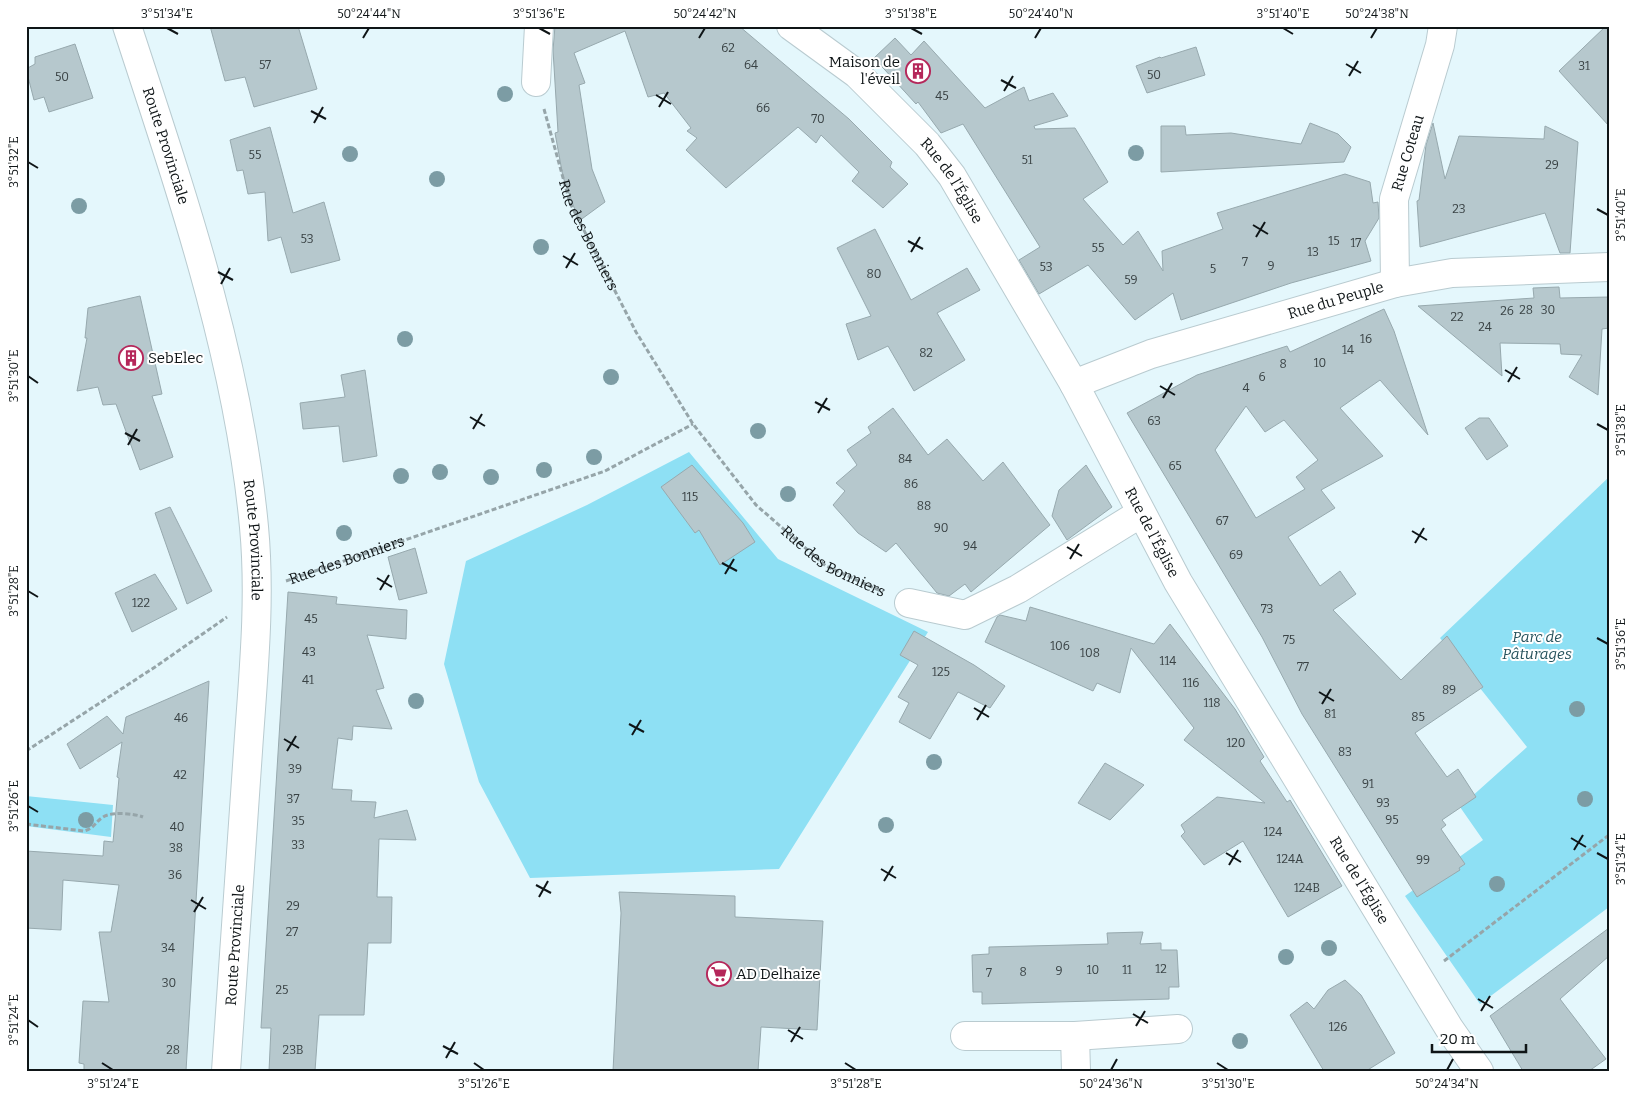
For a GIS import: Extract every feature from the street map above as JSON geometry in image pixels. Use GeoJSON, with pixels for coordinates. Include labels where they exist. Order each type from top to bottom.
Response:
{"type":"FeatureCollection","features":[{"type":"Feature","properties":{"kind":"street","name":"Route Provinciale"},"geometry":{"type":"LineString","coordinates":[[127,26],[181,196],[226,360],[243,442],[252,506],[257,598],[226,1071]]}},
{"type":"Feature","properties":{"kind":"street"},"geometry":{"type":"LineString","coordinates":[[536,82],[539,26]]}},
{"type":"Feature","properties":{"kind":"street","name":"Rue de l'Église"},"geometry":{"type":"LineString","coordinates":[[791,26],[857,74],[926,144],[947,170],[1074,384],[1178,582],[1420,980],[1479,1071]]}},
{"type":"Feature","properties":{"kind":"street","name":"Rue Coteau"},"geometry":{"type":"LineString","coordinates":[[1395,283],[1394,199],[1440,45],[1442,26]]}},
{"type":"Feature","properties":{"kind":"street","name":"Rue du Peuple"},"geometry":{"type":"LineString","coordinates":[[1074,384],[1151,354],[1395,283],[1452,273],[1609,267]]}},
{"type":"Feature","properties":{"kind":"street"},"geometry":{"type":"LineString","coordinates":[[909,603],[965,615],[1018,589],[1141,513]]}},
{"type":"Feature","properties":{"kind":"street"},"geometry":{"type":"LineString","coordinates":[[965,1036],[1075,1036],[1178,1029]]}},
{"type":"Feature","properties":{"kind":"street"},"geometry":{"type":"LineString","coordinates":[[1075,1036],[1076,1071]]}},
{"type":"Feature","properties":{"kind":"path","name":"Rue des Bonniers"},"geometry":{"type":"LineString","coordinates":[[536,82],[570,204],[636,332],[693,424],[756,505],[826,566],[909,603]]}},
{"type":"Feature","properties":{"kind":"path","name":"Rue des Bonniers"},"geometry":{"type":"LineString","coordinates":[[26,751],[257,598],[286,582],[605,471],[693,424]]}},
{"type":"Feature","properties":{"kind":"path"},"geometry":{"type":"LineString","coordinates":[[26,824],[84,831],[94,828],[102,817],[109,814],[143,817]]}},
{"type":"Feature","properties":{"kind":"path"},"geometry":{"type":"LineString","coordinates":[[1420,980],[1609,835]]}},
{"type":"Feature","properties":{"kind":"green space"},"geometry":{"type":"Polygon","coordinates":[[[689,452],[778,559],[928,632],[779,869],[530,878],[479,782],[444,664],[466,561],[587,505],[689,452]]]}},
{"type":"Feature","properties":{"kind":"green space","name":"Parc de Pâturages"},"geometry":{"type":"Polygon","coordinates":[[[1609,477],[1609,907],[1480,1004],[1405,896],[1483,840],[1460,807],[1527,747],[1440,638],[1609,477]]]}},
{"type":"Feature","properties":{"kind":"green space"},"geometry":{"type":"Polygon","coordinates":[[[26,796],[113,805],[111,837],[26,826],[26,796]]]}},
{"type":"Feature","properties":{"kind":"building"},"geometry":{"type":"Polygon","coordinates":[[[210,26],[298,26],[317,89],[254,107],[245,77],[225,81],[210,26]]]}},
{"type":"Feature","properties":{"kind":"building"},"geometry":{"type":"Polygon","coordinates":[[[555,26],[739,26],[849,119],[892,162],[890,167],[908,184],[883,208],[852,181],[859,172],[821,135],[816,143],[798,127],[726,188],[686,150],[697,138],[687,131],[691,128],[664,93],[648,97],[625,31],[574,53],[585,83],[579,85],[592,169],[605,202],[579,221],[563,177],[555,133],[558,132],[553,50],[555,26]]]}},
{"type":"Feature","properties":{"kind":"building"},"geometry":{"type":"Polygon","coordinates":[[[1606,26],[1609,26],[1609,126],[1559,71],[1606,26]]]}},
{"type":"Feature","properties":{"kind":"building"},"geometry":{"type":"Polygon","coordinates":[[[895,38],[911,55],[924,41],[985,108],[1024,87],[1029,101],[1053,93],[1068,116],[1034,126],[1035,129],[1075,128],[1108,182],[1083,199],[1123,245],[1138,231],[1163,271],[1162,251],[1223,229],[1217,213],[1345,174],[1370,182],[1373,203],[1378,202],[1379,218],[1365,241],[1371,261],[1291,283],[1181,320],[1173,293],[1135,320],[1088,265],[1039,294],[1019,260],[1040,247],[963,124],[941,133],[918,102],[916,104],[874,58],[895,38]]]}},
{"type":"Feature","properties":{"kind":"building"},"geometry":{"type":"Polygon","coordinates":[[[75,44],[93,98],[49,112],[44,97],[34,100],[26,69],[35,64],[35,57],[75,44]]]}},
{"type":"Feature","properties":{"kind":"building"},"geometry":{"type":"Polygon","coordinates":[[[1196,47],[1205,75],[1147,93],[1136,66],[1196,47]]]}},
{"type":"Feature","properties":{"kind":"building"},"geometry":{"type":"Polygon","coordinates":[[[1310,123],[1338,134],[1351,147],[1344,162],[1161,172],[1161,126],[1185,126],[1186,135],[1231,133],[1301,144],[1310,123]]]}},
{"type":"Feature","properties":{"kind":"building"},"geometry":{"type":"Polygon","coordinates":[[[1433,123],[1445,179],[1459,136],[1544,139],[1545,126],[1578,142],[1570,253],[1560,253],[1545,213],[1420,247],[1417,201],[1419,200],[1426,145],[1433,123]]]}},
{"type":"Feature","properties":{"kind":"building"},"geometry":{"type":"Polygon","coordinates":[[[270,127],[293,213],[324,202],[340,260],[291,273],[281,237],[268,241],[265,192],[248,194],[243,170],[237,171],[230,140],[270,127]]]}},
{"type":"Feature","properties":{"kind":"building"},"geometry":{"type":"Polygon","coordinates":[[[875,229],[911,300],[967,268],[980,290],[937,313],[965,360],[914,391],[888,346],[858,360],[846,324],[871,316],[837,248],[875,229]]]}},
{"type":"Feature","properties":{"kind":"building"},"geometry":{"type":"Polygon","coordinates":[[[1559,287],[1560,298],[1609,297],[1609,328],[1602,329],[1598,395],[1569,377],[1582,355],[1561,354],[1560,344],[1500,343],[1502,376],[1418,306],[1534,298],[1533,288],[1559,287]]]}},
{"type":"Feature","properties":{"kind":"building"},"geometry":{"type":"Polygon","coordinates":[[[140,296],[162,394],[152,396],[173,457],[140,470],[116,404],[103,405],[98,387],[77,391],[87,338],[85,338],[88,308],[140,296]]]}},
{"type":"Feature","properties":{"kind":"building"},"geometry":{"type":"Polygon","coordinates":[[[1384,309],[1394,331],[1428,435],[1380,380],[1340,408],[1383,456],[1321,490],[1335,508],[1288,537],[1320,586],[1340,571],[1356,594],[1333,610],[1401,680],[1447,636],[1483,687],[1415,733],[1447,777],[1458,769],[1476,797],[1442,820],[1446,825],[1441,829],[1465,864],[1459,868],[1460,870],[1417,897],[1302,714],[1262,637],[1127,413],[1197,375],[1287,346],[1290,352],[1384,309]],[[1246,406],[1215,450],[1256,518],[1305,489],[1296,477],[1318,460],[1284,420],[1265,432],[1246,406]]]}},
{"type":"Feature","properties":{"kind":"building"},"geometry":{"type":"Polygon","coordinates":[[[365,370],[377,456],[343,462],[339,426],[303,429],[300,403],[345,397],[341,375],[365,370]]]}},
{"type":"Feature","properties":{"kind":"building"},"geometry":{"type":"Polygon","coordinates":[[[893,408],[928,455],[947,439],[983,481],[1003,462],[1050,525],[971,592],[965,584],[949,596],[937,593],[896,543],[886,552],[858,533],[833,505],[845,491],[836,483],[857,465],[847,450],[871,433],[868,427],[893,408]]]}},
{"type":"Feature","properties":{"kind":"building"},"geometry":{"type":"Polygon","coordinates":[[[1479,418],[1489,418],[1508,446],[1487,460],[1465,428],[1479,418]]]}},
{"type":"Feature","properties":{"kind":"building"},"geometry":{"type":"Polygon","coordinates":[[[692,465],[743,523],[755,542],[720,565],[699,530],[695,533],[661,487],[692,465]]]}},
{"type":"Feature","properties":{"kind":"building"},"geometry":{"type":"Polygon","coordinates":[[[1086,465],[1112,507],[1067,540],[1052,516],[1059,490],[1086,465]]]}},
{"type":"Feature","properties":{"kind":"building"},"geometry":{"type":"Polygon","coordinates":[[[170,507],[212,591],[187,604],[155,513],[170,507]]]}},
{"type":"Feature","properties":{"kind":"building"},"geometry":{"type":"Polygon","coordinates":[[[415,548],[427,593],[399,600],[388,557],[415,548]]]}},
{"type":"Feature","properties":{"kind":"building"},"geometry":{"type":"Polygon","coordinates":[[[155,574],[177,609],[132,632],[115,593],[155,574]]]}},
{"type":"Feature","properties":{"kind":"building"},"geometry":{"type":"Polygon","coordinates":[[[288,592],[337,597],[336,604],[407,610],[406,639],[367,635],[384,688],[376,690],[392,729],[353,726],[352,740],[338,738],[332,789],[352,790],[351,801],[376,802],[374,818],[407,810],[416,840],[379,839],[377,897],[392,897],[391,943],[368,943],[364,1015],[319,1015],[315,1071],[269,1071],[271,1028],[261,1028],[288,592]]]}},
{"type":"Feature","properties":{"kind":"building"},"geometry":{"type":"Polygon","coordinates":[[[1030,607],[1154,644],[1170,624],[1235,709],[1264,757],[1260,761],[1287,802],[1290,800],[1342,886],[1288,917],[1243,841],[1204,865],[1181,836],[1185,832],[1181,825],[1217,797],[1265,803],[1184,740],[1194,728],[1131,648],[1120,693],[1097,683],[1093,691],[985,642],[997,617],[1000,615],[1026,621],[1030,607]]]}},
{"type":"Feature","properties":{"kind":"building"},"geometry":{"type":"Polygon","coordinates":[[[914,631],[974,665],[1005,686],[990,708],[958,692],[930,739],[899,722],[909,703],[898,697],[918,665],[900,655],[914,631]]]}},
{"type":"Feature","properties":{"kind":"building"},"geometry":{"type":"Polygon","coordinates":[[[209,681],[186,1071],[84,1071],[84,1064],[79,1063],[83,1001],[109,1002],[99,932],[111,932],[119,885],[63,880],[61,930],[26,928],[26,851],[103,856],[104,841],[113,842],[119,778],[117,777],[122,742],[80,769],[67,744],[107,716],[123,734],[126,717],[209,681]]]}},
{"type":"Feature","properties":{"kind":"building"},"geometry":{"type":"Polygon","coordinates":[[[1105,763],[1144,785],[1110,820],[1078,803],[1105,763]]]}},
{"type":"Feature","properties":{"kind":"building","name":"AD Delhaize"},"geometry":{"type":"Polygon","coordinates":[[[619,892],[735,896],[735,917],[823,921],[817,1030],[761,1027],[758,1071],[613,1071],[621,913],[619,892]]]}},
{"type":"Feature","properties":{"kind":"building"},"geometry":{"type":"Polygon","coordinates":[[[1609,928],[1609,956],[1560,999],[1606,1059],[1589,1071],[1523,1071],[1490,1016],[1609,928]]]}},
{"type":"Feature","properties":{"kind":"building"},"geometry":{"type":"Polygon","coordinates":[[[1143,932],[1140,944],[1161,943],[1161,950],[1177,950],[1179,987],[1169,987],[1169,999],[982,1004],[982,992],[973,992],[972,955],[989,954],[989,947],[1108,944],[1107,933],[1143,932]]]}},
{"type":"Feature","properties":{"kind":"building"},"geometry":{"type":"Polygon","coordinates":[[[1345,980],[1361,995],[1395,1053],[1366,1071],[1324,1071],[1290,1015],[1307,1002],[1314,1009],[1328,990],[1345,980]]]}},
{"type":"Feature","properties":{"kind":"place","name":"Maison de l'éveil"},"geometry":{"type":"Point","coordinates":[918,71]}},
{"type":"Feature","properties":{"kind":"place","name":"SebElec"},"geometry":{"type":"Point","coordinates":[131,358]}},
{"type":"Feature","properties":{"kind":"place","name":"AD Delhaize"},"geometry":{"type":"Point","coordinates":[719,974]}}]}
